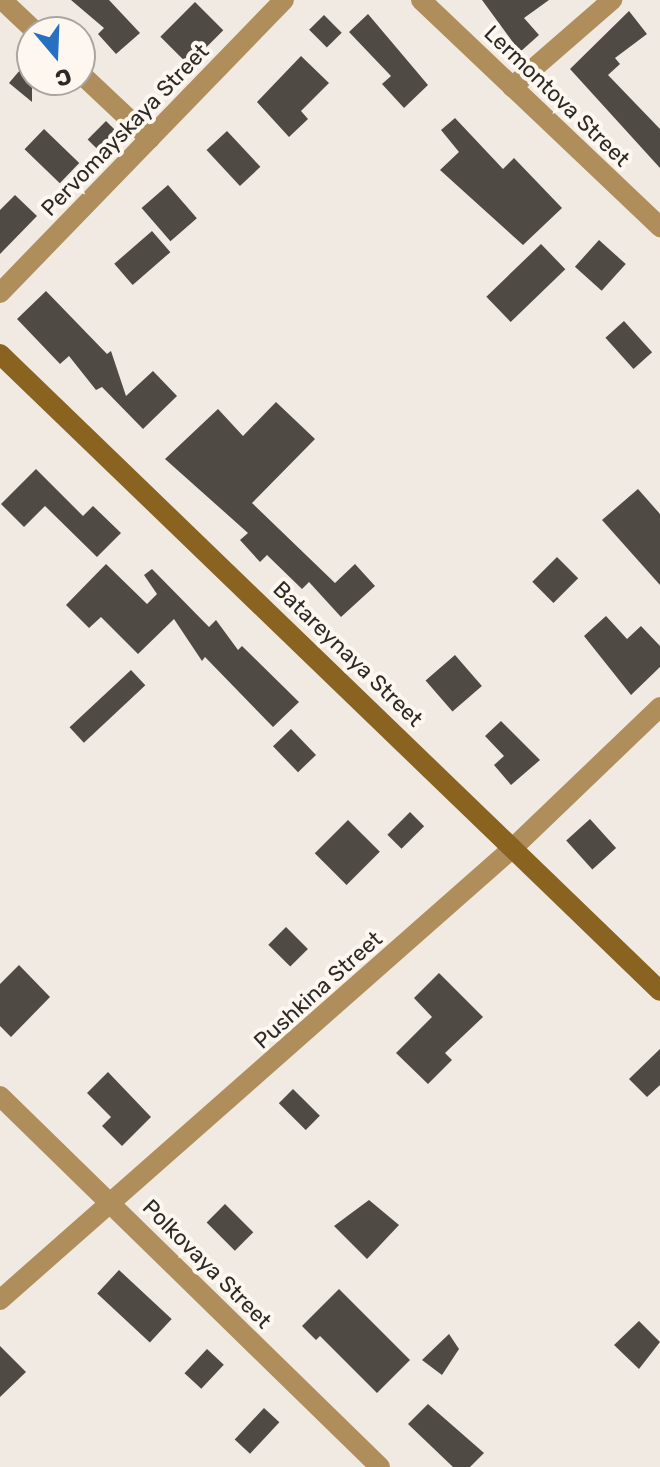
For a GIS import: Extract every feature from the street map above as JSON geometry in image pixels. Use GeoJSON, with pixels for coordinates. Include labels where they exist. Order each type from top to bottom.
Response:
{"type":"FeatureCollection","features":[{"type":"Feature","properties":{"kind":"street"},"geometry":{"type":"LineString","coordinates":[[2,0],[19,16]]}},
{"type":"Feature","properties":{"kind":"street","name":"Pervomayskaya Street"},"geometry":{"type":"LineString","coordinates":[[0,293],[284,0]]}},
{"type":"Feature","properties":{"kind":"street","name":"Lermontova Street"},"geometry":{"type":"LineString","coordinates":[[421,0],[660,227]]}},
{"type":"Feature","properties":{"kind":"street"},"geometry":{"type":"LineString","coordinates":[[512,87],[612,0]]}},
{"type":"Feature","properties":{"kind":"street"},"geometry":{"type":"LineString","coordinates":[[96,88],[150,139]]}},
{"type":"Feature","properties":{"kind":"street","name":"Batareynaya Street"},"geometry":{"type":"LineString","coordinates":[[0,354],[515,846],[660,991]]}},
{"type":"Feature","properties":{"kind":"street","name":"Pushkina Street"},"geometry":{"type":"LineString","coordinates":[[0,1300],[113,1204],[515,846],[660,707]]}},
{"type":"Feature","properties":{"kind":"street","name":"Polkovaya Street"},"geometry":{"type":"LineString","coordinates":[[0,1096],[380,1467]]}},
{"type":"Feature","properties":{"kind":"building"},"geometry":{"type":"Polygon","coordinates":[[[71,0],[109,0],[140,33],[116,54],[98,34],[104,28],[96,21],[96,16],[90,16],[71,0]]]}},
{"type":"Feature","properties":{"kind":"building"},"geometry":{"type":"Polygon","coordinates":[[[482,0],[549,0],[524,18],[539,35],[520,52],[482,0]]]}},
{"type":"Feature","properties":{"kind":"building"},"geometry":{"type":"Polygon","coordinates":[[[195,2],[223,30],[189,65],[160,37],[195,2]]]}},
{"type":"Feature","properties":{"kind":"building"},"geometry":{"type":"Polygon","coordinates":[[[629,11],[647,34],[615,58],[620,64],[608,75],[660,129],[660,168],[570,69],[629,11]]]}},
{"type":"Feature","properties":{"kind":"building"},"geometry":{"type":"Polygon","coordinates":[[[368,14],[428,85],[404,108],[382,84],[391,76],[349,32],[368,14]]]}},
{"type":"Feature","properties":{"kind":"building"},"geometry":{"type":"Polygon","coordinates":[[[324,15],[342,33],[327,48],[309,30],[324,15]]]}},
{"type":"Feature","properties":{"kind":"building"},"geometry":{"type":"Polygon","coordinates":[[[301,56],[329,83],[301,111],[308,119],[289,137],[257,102],[301,56]]]}},
{"type":"Feature","properties":{"kind":"building"},"geometry":{"type":"Polygon","coordinates":[[[16,75],[16,89],[9,83],[16,75]]]}},
{"type":"Feature","properties":{"kind":"building"},"geometry":{"type":"Polygon","coordinates":[[[455,118],[503,169],[514,158],[562,208],[523,245],[440,170],[459,152],[441,130],[455,118]]]}},
{"type":"Feature","properties":{"kind":"building"},"geometry":{"type":"Polygon","coordinates":[[[106,121],[121,136],[102,154],[88,139],[106,121]]]}},
{"type":"Feature","properties":{"kind":"building"},"geometry":{"type":"Polygon","coordinates":[[[44,129],[79,163],[60,183],[25,149],[44,129]]]}},
{"type":"Feature","properties":{"kind":"building"},"geometry":{"type":"Polygon","coordinates":[[[227,131],[260,167],[240,186],[207,150],[227,131]]]}},
{"type":"Feature","properties":{"kind":"building"},"geometry":{"type":"Polygon","coordinates":[[[168,185],[197,218],[170,241],[142,208],[168,185]]]}},
{"type":"Feature","properties":{"kind":"building"},"geometry":{"type":"Polygon","coordinates":[[[15,195],[37,216],[0,254],[0,210],[15,195]]]}},
{"type":"Feature","properties":{"kind":"building"},"geometry":{"type":"Polygon","coordinates":[[[152,231],[170,252],[133,285],[114,264],[152,231]]]}},
{"type":"Feature","properties":{"kind":"building"},"geometry":{"type":"Polygon","coordinates":[[[599,240],[626,264],[602,291],[575,267],[599,240]]]}},
{"type":"Feature","properties":{"kind":"building"},"geometry":{"type":"Polygon","coordinates":[[[541,244],[565,269],[511,322],[486,297],[541,244]]]}},
{"type":"Feature","properties":{"kind":"building"},"geometry":{"type":"Polygon","coordinates":[[[46,291],[107,354],[111,351],[126,396],[153,371],[177,396],[143,429],[102,387],[96,390],[69,356],[60,364],[17,319],[46,291]]]}},
{"type":"Feature","properties":{"kind":"building"},"geometry":{"type":"Polygon","coordinates":[[[624,321],[652,352],[634,369],[605,338],[624,321]]]}},
{"type":"Feature","properties":{"kind":"building"},"geometry":{"type":"Polygon","coordinates":[[[276,402],[315,439],[252,503],[335,583],[355,564],[375,586],[341,617],[309,582],[302,589],[267,555],[260,562],[240,540],[248,533],[165,459],[218,409],[243,436],[276,402]]]}},
{"type":"Feature","properties":{"kind":"building"},"geometry":{"type":"Polygon","coordinates":[[[36,469],[83,516],[93,506],[121,533],[97,557],[45,506],[24,527],[1,504],[36,469]]]}},
{"type":"Feature","properties":{"kind":"building"},"geometry":{"type":"Polygon","coordinates":[[[638,489],[660,514],[660,585],[602,520],[638,489]]]}},
{"type":"Feature","properties":{"kind":"building"},"geometry":{"type":"Polygon","coordinates":[[[557,557],[578,578],[553,603],[532,582],[557,557]]]}},
{"type":"Feature","properties":{"kind":"building"},"geometry":{"type":"Polygon","coordinates":[[[106,564],[147,604],[157,594],[144,575],[152,569],[209,627],[216,620],[238,650],[242,646],[299,702],[273,727],[205,657],[202,661],[174,619],[138,654],[101,617],[89,628],[66,605],[106,564]]]}},
{"type":"Feature","properties":{"kind":"building"},"geometry":{"type":"Polygon","coordinates":[[[606,616],[627,639],[641,626],[660,646],[660,667],[631,695],[584,636],[606,616]]]}},
{"type":"Feature","properties":{"kind":"building"},"geometry":{"type":"Polygon","coordinates":[[[455,655],[482,686],[452,712],[426,681],[455,655]]]}},
{"type":"Feature","properties":{"kind":"building"},"geometry":{"type":"Polygon","coordinates":[[[131,670],[145,685],[84,743],[70,727],[131,670]]]}},
{"type":"Feature","properties":{"kind":"building"},"geometry":{"type":"Polygon","coordinates":[[[501,721],[540,760],[511,785],[494,765],[504,756],[485,736],[501,721]]]}},
{"type":"Feature","properties":{"kind":"building"},"geometry":{"type":"Polygon","coordinates":[[[291,729],[316,755],[298,772],[273,746],[291,729]]]}},
{"type":"Feature","properties":{"kind":"building"},"geometry":{"type":"Polygon","coordinates":[[[410,812],[424,826],[402,849],[387,835],[410,812]]]}},
{"type":"Feature","properties":{"kind":"building"},"geometry":{"type":"Polygon","coordinates":[[[590,819],[616,848],[592,869],[566,840],[590,819]]]}},
{"type":"Feature","properties":{"kind":"building"},"geometry":{"type":"Polygon","coordinates":[[[348,820],[380,852],[347,885],[315,853],[348,820]]]}},
{"type":"Feature","properties":{"kind":"building"},"geometry":{"type":"Polygon","coordinates":[[[286,927],[308,949],[290,967],[268,945],[286,927]]]}},
{"type":"Feature","properties":{"kind":"building"},"geometry":{"type":"Polygon","coordinates":[[[19,965],[50,997],[11,1037],[0,1026],[0,984],[19,965]]]}},
{"type":"Feature","properties":{"kind":"building"},"geometry":{"type":"Polygon","coordinates":[[[439,973],[483,1017],[445,1053],[452,1060],[428,1084],[396,1053],[432,1017],[414,998],[439,973]]]}},
{"type":"Feature","properties":{"kind":"building"},"geometry":{"type":"Polygon","coordinates":[[[660,1049],[660,1085],[647,1097],[629,1079],[660,1049]]]}},
{"type":"Feature","properties":{"kind":"building"},"geometry":{"type":"Polygon","coordinates":[[[108,1072],[151,1117],[122,1146],[102,1126],[111,1117],[87,1093],[108,1072]]]}},
{"type":"Feature","properties":{"kind":"building"},"geometry":{"type":"Polygon","coordinates":[[[293,1089],[320,1116],[306,1130],[279,1103],[293,1089]]]}},
{"type":"Feature","properties":{"kind":"building"},"geometry":{"type":"Polygon","coordinates":[[[369,1200],[399,1225],[367,1259],[334,1226],[369,1200]]]}},
{"type":"Feature","properties":{"kind":"building"},"geometry":{"type":"Polygon","coordinates":[[[225,1204],[253,1232],[235,1251],[207,1222],[225,1204]]]}},
{"type":"Feature","properties":{"kind":"building"},"geometry":{"type":"Polygon","coordinates":[[[119,1270],[172,1319],[150,1343],[97,1293],[119,1270]]]}},
{"type":"Feature","properties":{"kind":"building"},"geometry":{"type":"Polygon","coordinates":[[[339,1289],[410,1360],[377,1393],[320,1336],[316,1340],[302,1326],[339,1289]]]}},
{"type":"Feature","properties":{"kind":"building"},"geometry":{"type":"Polygon","coordinates":[[[639,1321],[660,1342],[639,1369],[614,1345],[639,1321]]]}},
{"type":"Feature","properties":{"kind":"building"},"geometry":{"type":"Polygon","coordinates":[[[449,1334],[459,1349],[442,1375],[422,1360],[449,1334]]]}},
{"type":"Feature","properties":{"kind":"building"},"geometry":{"type":"Polygon","coordinates":[[[0,1346],[26,1372],[0,1397],[0,1346]]]}},
{"type":"Feature","properties":{"kind":"building"},"geometry":{"type":"Polygon","coordinates":[[[207,1349],[224,1365],[201,1389],[184,1373],[207,1349]]]}},
{"type":"Feature","properties":{"kind":"building"},"geometry":{"type":"Polygon","coordinates":[[[428,1404],[484,1453],[470,1467],[453,1467],[408,1424],[428,1404]]]}},
{"type":"Feature","properties":{"kind":"building"},"geometry":{"type":"Polygon","coordinates":[[[264,1408],[279,1422],[250,1454],[235,1439],[264,1408]]]}}]}
